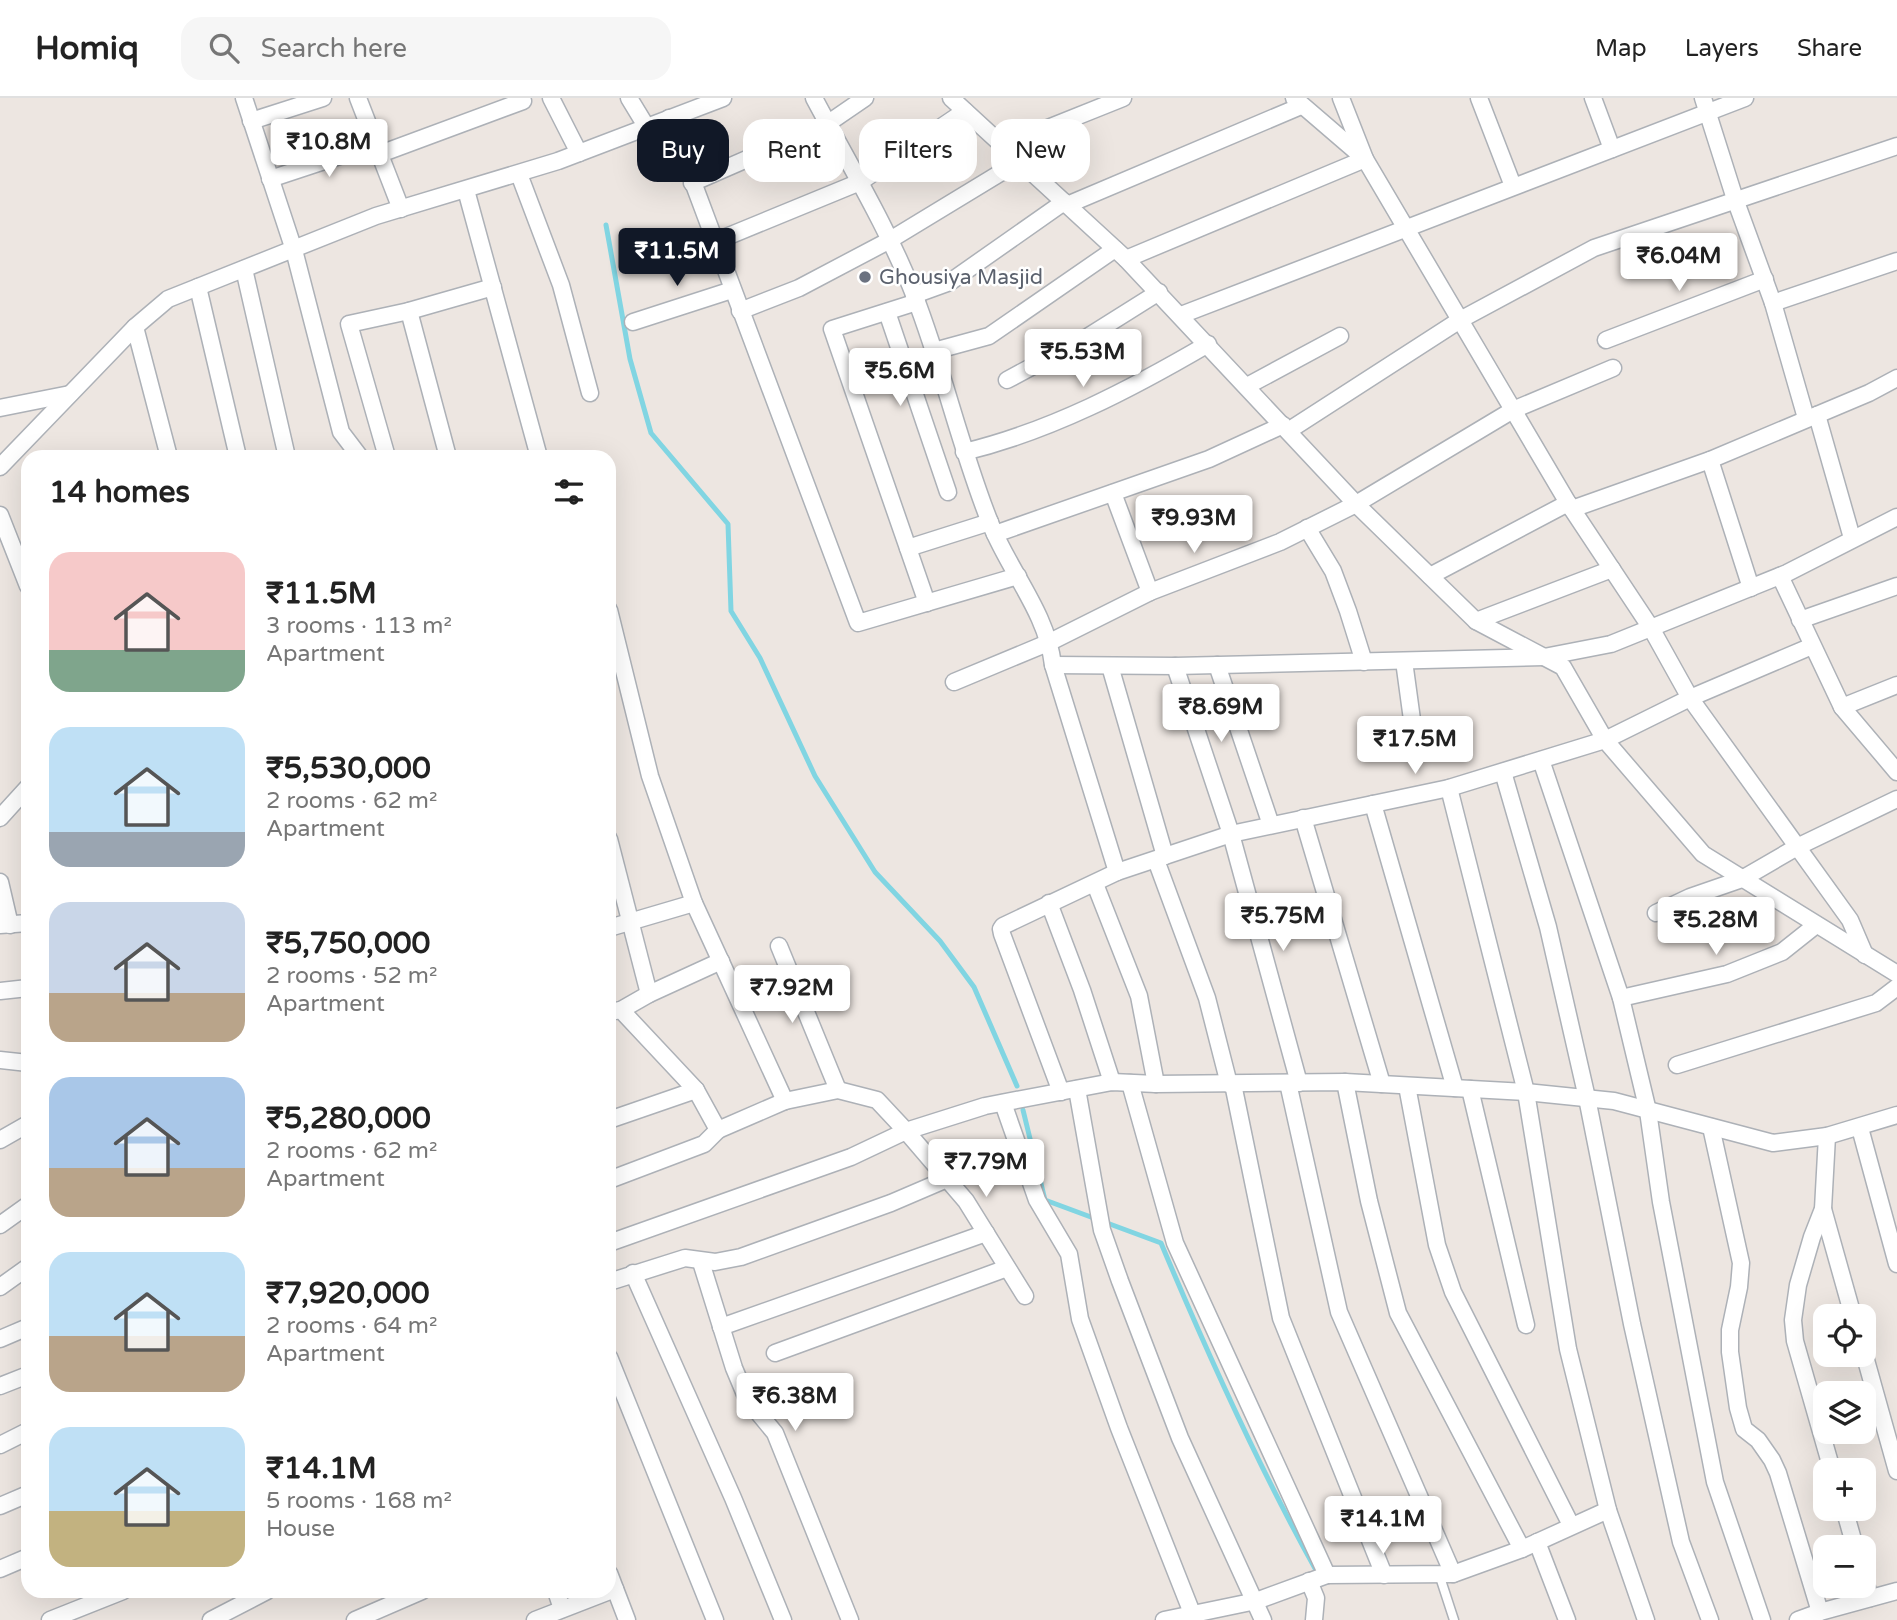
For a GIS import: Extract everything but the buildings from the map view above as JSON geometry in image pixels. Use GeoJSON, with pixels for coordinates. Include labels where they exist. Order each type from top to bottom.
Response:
{"type":"FeatureCollection","features":[{"type":"Feature","properties":{"kind":"street"},"geometry":{"type":"LineString","coordinates":[[244,98],[294,250],[341,432],[355,450]]}},
{"type":"Feature","properties":{"kind":"street"},"geometry":{"type":"LineString","coordinates":[[251,121],[323,98]]}},
{"type":"Feature","properties":{"kind":"street"},"geometry":{"type":"LineString","coordinates":[[358,98],[401,209]]}},
{"type":"Feature","properties":{"kind":"street"},"geometry":{"type":"LineString","coordinates":[[551,98],[579,153]]}},
{"type":"Feature","properties":{"kind":"street"},"geometry":{"type":"LineString","coordinates":[[629,98],[642,119]]}},
{"type":"Feature","properties":{"kind":"street"},"geometry":{"type":"LineString","coordinates":[[666,119],[723,98]]}},
{"type":"Feature","properties":{"kind":"street"},"geometry":{"type":"LineString","coordinates":[[814,98],[824,119]]}},
{"type":"Feature","properties":{"kind":"street"},"geometry":{"type":"LineString","coordinates":[[834,119],[865,98]]}},
{"type":"Feature","properties":{"kind":"street"},"geometry":{"type":"LineString","coordinates":[[951,98],[991,135]]}},
{"type":"Feature","properties":{"kind":"street"},"geometry":{"type":"LineString","coordinates":[[1070,119],[1122,98]]}},
{"type":"Feature","properties":{"kind":"street"},"geometry":{"type":"LineString","coordinates":[[1341,98],[1365,159],[1570,506],[1651,628],[1690,698],[1850,920],[1865,955]]}},
{"type":"Feature","properties":{"kind":"street"},"geometry":{"type":"LineString","coordinates":[[1479,98],[1513,186]]}},
{"type":"Feature","properties":{"kind":"street"},"geometry":{"type":"LineString","coordinates":[[1593,98],[1612,149]]}},
{"type":"Feature","properties":{"kind":"street"},"geometry":{"type":"LineString","coordinates":[[1181,315],[1612,149],[1705,105],[1745,98]]}},
{"type":"Feature","properties":{"kind":"street"},"geometry":{"type":"LineString","coordinates":[[270,178],[378,149],[523,101]]}},
{"type":"Feature","properties":{"kind":"street"},"geometry":{"type":"LineString","coordinates":[[927,603],[832,329],[887,312],[950,282],[1066,203],[1298,102],[1365,159]]}},
{"type":"Feature","properties":{"kind":"street"},"geometry":{"type":"LineString","coordinates":[[1705,105],[1852,538]]}},
{"type":"Feature","properties":{"kind":"street"},"geometry":{"type":"LineString","coordinates":[[953,119],[965,111]]}},
{"type":"Feature","properties":{"kind":"street"},"geometry":{"type":"LineString","coordinates":[[669,118],[858,623],[1018,576]]}},
{"type":"Feature","properties":{"kind":"street"},"geometry":{"type":"LineString","coordinates":[[0,467],[135,327],[168,299],[376,216],[519,174],[637,130]]}},
{"type":"Feature","properties":{"kind":"street"},"geometry":{"type":"LineString","coordinates":[[908,548],[992,528],[1113,493],[1286,428],[1460,320],[1594,248],[1897,146]]}},
{"type":"Feature","properties":{"kind":"street"},"geometry":{"type":"LineString","coordinates":[[845,156],[859,180]]}},
{"type":"Feature","properties":{"kind":"street"},"geometry":{"type":"LineString","coordinates":[[934,351],[989,336],[1121,254],[1365,159]]}},
{"type":"Feature","properties":{"kind":"street"},"geometry":{"type":"LineString","coordinates":[[692,183],[743,161]]}},
{"type":"Feature","properties":{"kind":"street"},"geometry":{"type":"LineString","coordinates":[[519,174],[561,285],[590,393]]}},
{"type":"Feature","properties":{"kind":"street"},"geometry":{"type":"LineString","coordinates":[[740,311],[799,288],[890,240],[991,179]]}},
{"type":"Feature","properties":{"kind":"street"},"geometry":{"type":"LineString","coordinates":[[714,242],[860,182],[890,240],[915,298],[964,452],[992,528],[1050,642],[1053,665],[1117,872]]}},
{"type":"Feature","properties":{"kind":"street"},"geometry":{"type":"LineString","coordinates":[[1043,182],[1159,292],[1356,504],[1476,621],[1563,667],[1605,740],[1703,855],[1897,974]]}},
{"type":"Feature","properties":{"kind":"street"},"geometry":{"type":"LineString","coordinates":[[466,190],[537,450]]}},
{"type":"Feature","properties":{"kind":"street"},"geometry":{"type":"LineString","coordinates":[[1773,303],[1897,261]]}},
{"type":"Feature","properties":{"kind":"street"},"geometry":{"type":"LineString","coordinates":[[244,269],[285,450]]}},
{"type":"Feature","properties":{"kind":"street"},"geometry":{"type":"LineString","coordinates":[[1606,340],[1765,279]]}},
{"type":"Feature","properties":{"kind":"street"},"geometry":{"type":"LineString","coordinates":[[198,287],[236,450]]}},
{"type":"Feature","properties":{"kind":"street"},"geometry":{"type":"LineString","coordinates":[[385,450],[349,324],[493,287]]}},
{"type":"Feature","properties":{"kind":"street"},"geometry":{"type":"LineString","coordinates":[[633,322],[732,290]]}},
{"type":"Feature","properties":{"kind":"street"},"geometry":{"type":"LineString","coordinates":[[1007,380],[1089,336],[1159,292]]}},
{"type":"Feature","properties":{"kind":"street"},"geometry":{"type":"LineString","coordinates":[[409,310],[446,450]]}},
{"type":"Feature","properties":{"kind":"street"},"geometry":{"type":"LineString","coordinates":[[887,312],[948,492]]}},
{"type":"Feature","properties":{"kind":"street"},"geometry":{"type":"LineString","coordinates":[[135,327],[167,450]]}},
{"type":"Feature","properties":{"kind":"street"},"geometry":{"type":"LineString","coordinates":[[1247,386],[1340,336]]}},
{"type":"Feature","properties":{"kind":"street"},"geometry":{"type":"LineString","coordinates":[[964,452],[1002,443],[1041,429],[1142,383],[1208,344]]}},
{"type":"Feature","properties":{"kind":"street"},"geometry":{"type":"LineString","coordinates":[[954,682],[1050,642],[1150,592],[1280,542],[1356,504],[1513,410],[1613,368]]}},
{"type":"Feature","properties":{"kind":"street"},"geometry":{"type":"LineString","coordinates":[[1430,576],[1570,506],[1710,460],[1869,393],[1897,378]]}},
{"type":"Feature","properties":{"kind":"street"},"geometry":{"type":"LineString","coordinates":[[0,408],[70,394]]}},
{"type":"Feature","properties":{"kind":"street"},"geometry":{"type":"LineString","coordinates":[[1710,460],[1751,588]]}},
{"type":"Feature","properties":{"kind":"street"},"geometry":{"type":"LineString","coordinates":[[1113,493],[1150,592]]}},
{"type":"Feature","properties":{"kind":"street"},"geometry":{"type":"LineString","coordinates":[[0,516],[21,568]]}},
{"type":"Feature","properties":{"kind":"street"},"geometry":{"type":"LineString","coordinates":[[1053,665],[1175,666],[1544,657],[1611,644],[1780,576],[1897,517]]}},
{"type":"Feature","properties":{"kind":"street"},"geometry":{"type":"LineString","coordinates":[[1307,528],[1332,571],[1364,662]]}},
{"type":"Feature","properties":{"kind":"street"},"geometry":{"type":"LineString","coordinates":[[1476,621],[1612,569]]}},
{"type":"Feature","properties":{"kind":"street"},"geometry":{"type":"LineString","coordinates":[[1780,576],[1842,707],[1897,772]]}},
{"type":"Feature","properties":{"kind":"street"},"geometry":{"type":"LineString","coordinates":[[1800,620],[1897,586]]}},
{"type":"Feature","properties":{"kind":"street"},"geometry":{"type":"LineString","coordinates":[[616,638],[650,776],[694,903],[785,1101]]}},
{"type":"Feature","properties":{"kind":"street"},"geometry":{"type":"LineString","coordinates":[[1263,1620],[1181,1438],[1102,1230],[1069,1090],[1001,929],[1049,903],[1117,872],[1231,834],[1449,788],[1605,740],[1690,698],[1812,646]]}},
{"type":"Feature","properties":{"kind":"street"},"geometry":{"type":"LineString","coordinates":[[1393,739],[1408,735],[1412,730],[1404,661]]}},
{"type":"Feature","properties":{"kind":"street"},"geometry":{"type":"LineString","coordinates":[[1217,665],[1271,825]]}},
{"type":"Feature","properties":{"kind":"street"},"geometry":{"type":"LineString","coordinates":[[1111,666],[1161,858],[1207,998],[1231,1084],[1281,1318],[1384,1575]]}},
{"type":"Feature","properties":{"kind":"street"},"geometry":{"type":"LineString","coordinates":[[1175,666],[1231,834],[1294,1083],[1339,1312],[1446,1574]]}},
{"type":"Feature","properties":{"kind":"street"},"geometry":{"type":"LineString","coordinates":[[1842,707],[1897,685]]}},
{"type":"Feature","properties":{"kind":"street"},"geometry":{"type":"LineString","coordinates":[[1541,760],[1621,998],[1648,1111],[1661,1202],[1715,1482],[1762,1620]]}},
{"type":"Feature","properties":{"kind":"street"},"geometry":{"type":"LineString","coordinates":[[1503,772],[1548,927],[1681,1542],[1710,1620]]}},
{"type":"Feature","properties":{"kind":"street"},"geometry":{"type":"LineString","coordinates":[[1449,788],[1525,1092],[1568,1349],[1608,1510],[1646,1620]]}},
{"type":"Feature","properties":{"kind":"street"},"geometry":{"type":"LineString","coordinates":[[0,818],[21,795]]}},
{"type":"Feature","properties":{"kind":"street"},"geometry":{"type":"LineString","coordinates":[[1656,913],[1690,897],[1742,879],[1797,847],[1897,800]]}},
{"type":"Feature","properties":{"kind":"street"},"geometry":{"type":"LineString","coordinates":[[1373,804],[1463,1089],[1527,1325]]}},
{"type":"Feature","properties":{"kind":"street"},"geometry":{"type":"LineString","coordinates":[[1303,818],[1382,1084]]}},
{"type":"Feature","properties":{"kind":"street"},"geometry":{"type":"LineString","coordinates":[[616,865],[649,994]]}},
{"type":"Feature","properties":{"kind":"street"},"geometry":{"type":"LineString","coordinates":[[0,882],[5,925]]}},
{"type":"Feature","properties":{"kind":"street"},"geometry":{"type":"LineString","coordinates":[[1095,884],[1139,996],[1156,1084]]}},
{"type":"Feature","properties":{"kind":"street"},"geometry":{"type":"LineString","coordinates":[[616,926],[694,903]]}},
{"type":"Feature","properties":{"kind":"street"},"geometry":{"type":"LineString","coordinates":[[1049,903],[1082,990],[1112,1082]]}},
{"type":"Feature","properties":{"kind":"street"},"geometry":{"type":"LineString","coordinates":[[1621,998],[1727,974],[1782,952],[1816,925]]}},
{"type":"Feature","properties":{"kind":"street"},"geometry":{"type":"LineString","coordinates":[[779,946],[838,1090]]}},
{"type":"Feature","properties":{"kind":"street"},"geometry":{"type":"LineString","coordinates":[[616,1010],[721,961]]}},
{"type":"Feature","properties":{"kind":"street"},"geometry":{"type":"LineString","coordinates":[[1677,1065],[1876,1003],[1897,987]]}},
{"type":"Feature","properties":{"kind":"street"},"geometry":{"type":"LineString","coordinates":[[0,991],[21,989]]}},
{"type":"Feature","properties":{"kind":"street"},"geometry":{"type":"LineString","coordinates":[[616,1012],[696,1090],[718,1130]]}},
{"type":"Feature","properties":{"kind":"street"},"geometry":{"type":"LineString","coordinates":[[0,1060],[21,1063]]}},
{"type":"Feature","properties":{"kind":"street"},"geometry":{"type":"LineString","coordinates":[[0,1074],[21,1065]]}},
{"type":"Feature","properties":{"kind":"street"},"geometry":{"type":"LineString","coordinates":[[616,1241],[851,1157],[906,1131],[985,1106],[1112,1082],[1345,1082],[1525,1092],[1615,1101],[1773,1143],[1826,1136],[1897,1115]]}},
{"type":"Feature","properties":{"kind":"street"},"geometry":{"type":"LineString","coordinates":[[1345,1082],[1369,1201],[1398,1313],[1529,1546],[1567,1620]]}},
{"type":"Feature","properties":{"kind":"street"},"geometry":{"type":"LineString","coordinates":[[1130,1083],[1175,1243],[1327,1575]]}},
{"type":"Feature","properties":{"kind":"street"},"geometry":{"type":"LineString","coordinates":[[1407,1086],[1437,1245],[1453,1292],[1571,1525]]}},
{"type":"Feature","properties":{"kind":"street"},"geometry":{"type":"LineString","coordinates":[[616,1118],[696,1090]]}},
{"type":"Feature","properties":{"kind":"street"},"geometry":{"type":"LineString","coordinates":[[616,1177],[704,1143],[718,1130],[785,1101],[838,1090],[877,1100],[966,1201],[1025,1296]]}},
{"type":"Feature","properties":{"kind":"street"},"geometry":{"type":"LineString","coordinates":[[1003,1103],[1037,1200],[1069,1254],[1080,1319],[1119,1428],[1199,1615]]}},
{"type":"Feature","properties":{"kind":"street"},"geometry":{"type":"LineString","coordinates":[[1711,1127],[1741,1263],[1740,1287],[1730,1330],[1730,1352],[1738,1408],[1744,1429],[1758,1440],[1778,1473],[1820,1612]]}},
{"type":"Feature","properties":{"kind":"street"},"geometry":{"type":"LineString","coordinates":[[0,1139],[21,1128]]}},
{"type":"Feature","properties":{"kind":"street"},"geometry":{"type":"LineString","coordinates":[[1860,1128],[1897,1264]]}},
{"type":"Feature","properties":{"kind":"street"},"geometry":{"type":"LineString","coordinates":[[1826,1136],[1823,1209],[1850,1304]]}},
{"type":"Feature","properties":{"kind":"street"},"geometry":{"type":"LineString","coordinates":[[616,1279],[685,1258],[715,1262],[741,1256],[891,1203],[947,1179]]}},
{"type":"Feature","properties":{"kind":"street"},"geometry":{"type":"LineString","coordinates":[[1823,1209],[1802,1273],[1793,1320],[1795,1341],[1829,1458]]}},
{"type":"Feature","properties":{"kind":"street"},"geometry":{"type":"LineString","coordinates":[[0,1225],[21,1210]]}},
{"type":"Feature","properties":{"kind":"street"},"geometry":{"type":"LineString","coordinates":[[721,1327],[986,1233]]}},
{"type":"Feature","properties":{"kind":"street"},"geometry":{"type":"LineString","coordinates":[[701,1262],[747,1399],[775,1433],[850,1620]]}},
{"type":"Feature","properties":{"kind":"street"},"geometry":{"type":"LineString","coordinates":[[775,1353],[1007,1268]]}},
{"type":"Feature","properties":{"kind":"street"},"geometry":{"type":"LineString","coordinates":[[0,1287],[21,1272]]}},
{"type":"Feature","properties":{"kind":"street"},"geometry":{"type":"LineString","coordinates":[[633,1273],[733,1498],[783,1620]]}},
{"type":"Feature","properties":{"kind":"street"},"geometry":{"type":"LineString","coordinates":[[0,1339],[21,1330]]}},
{"type":"Feature","properties":{"kind":"street"},"geometry":{"type":"LineString","coordinates":[[1868,1367],[1897,1471]]}},
{"type":"Feature","properties":{"kind":"street"},"geometry":{"type":"LineString","coordinates":[[616,1374],[715,1620]]}},
{"type":"Feature","properties":{"kind":"street"},"geometry":{"type":"LineString","coordinates":[[0,1386],[21,1377]]}},
{"type":"Feature","properties":{"kind":"street"},"geometry":{"type":"LineString","coordinates":[[0,1445],[21,1434]]}},
{"type":"Feature","properties":{"kind":"street"},"geometry":{"type":"LineString","coordinates":[[0,1506],[21,1497]]}},
{"type":"Feature","properties":{"kind":"street"},"geometry":{"type":"LineString","coordinates":[[1164,1620],[1199,1615],[1256,1601],[1327,1575],[1446,1574],[1529,1546],[1608,1510]]}},
{"type":"Feature","properties":{"kind":"street"},"geometry":{"type":"LineString","coordinates":[[0,1569],[21,1559]]}},
{"type":"Feature","properties":{"kind":"street"},"geometry":{"type":"LineString","coordinates":[[1310,1581],[1316,1598],[1314,1620]]}},
{"type":"Feature","properties":{"kind":"street"},"geometry":{"type":"LineString","coordinates":[[1876,1596],[1897,1591]]}},
{"type":"Feature","properties":{"kind":"street"},"geometry":{"type":"LineString","coordinates":[[616,1592],[627,1620]]}},
{"type":"Feature","properties":{"kind":"street"},"geometry":{"type":"LineString","coordinates":[[50,1620],[105,1598]]}},
{"type":"Feature","properties":{"kind":"street"},"geometry":{"type":"LineString","coordinates":[[211,1620],[253,1598]]}},
{"type":"Feature","properties":{"kind":"street"},"geometry":{"type":"LineString","coordinates":[[355,1620],[406,1598]]}},
{"type":"Feature","properties":{"kind":"street"},"geometry":{"type":"LineString","coordinates":[[558,1598],[562,1609]]}},
{"type":"Feature","properties":{"kind":"street"},"geometry":{"type":"LineString","coordinates":[[535,1620],[591,1598]]}},
{"type":"Feature","properties":{"kind":"street"},"geometry":{"type":"LineString","coordinates":[[1798,1620],[1870,1598]]}},
{"type":"Feature","properties":{"kind":"lane"},"geometry":{"type":"LineString","coordinates":[[1446,1574],[1454,1620]]}},
{"type":"Feature","properties":{"kind":"waterway"},"geometry":{"type":"LineString","coordinates":[[606,225],[630,359],[651,433],[728,524],[731,611],[760,658],[815,776],[875,872],[940,941],[974,987],[1017,1086]]}},
{"type":"Feature","properties":{"kind":"waterway"},"geometry":{"type":"LineString","coordinates":[[1023,1110],[1045,1200],[1161,1243],[1234,1410],[1317,1572]]}},
{"type":"Feature","properties":{"kind":"place","name":"Ghousiya Masjid"},"geometry":{"type":"Point","coordinates":[865,277]}}]}
